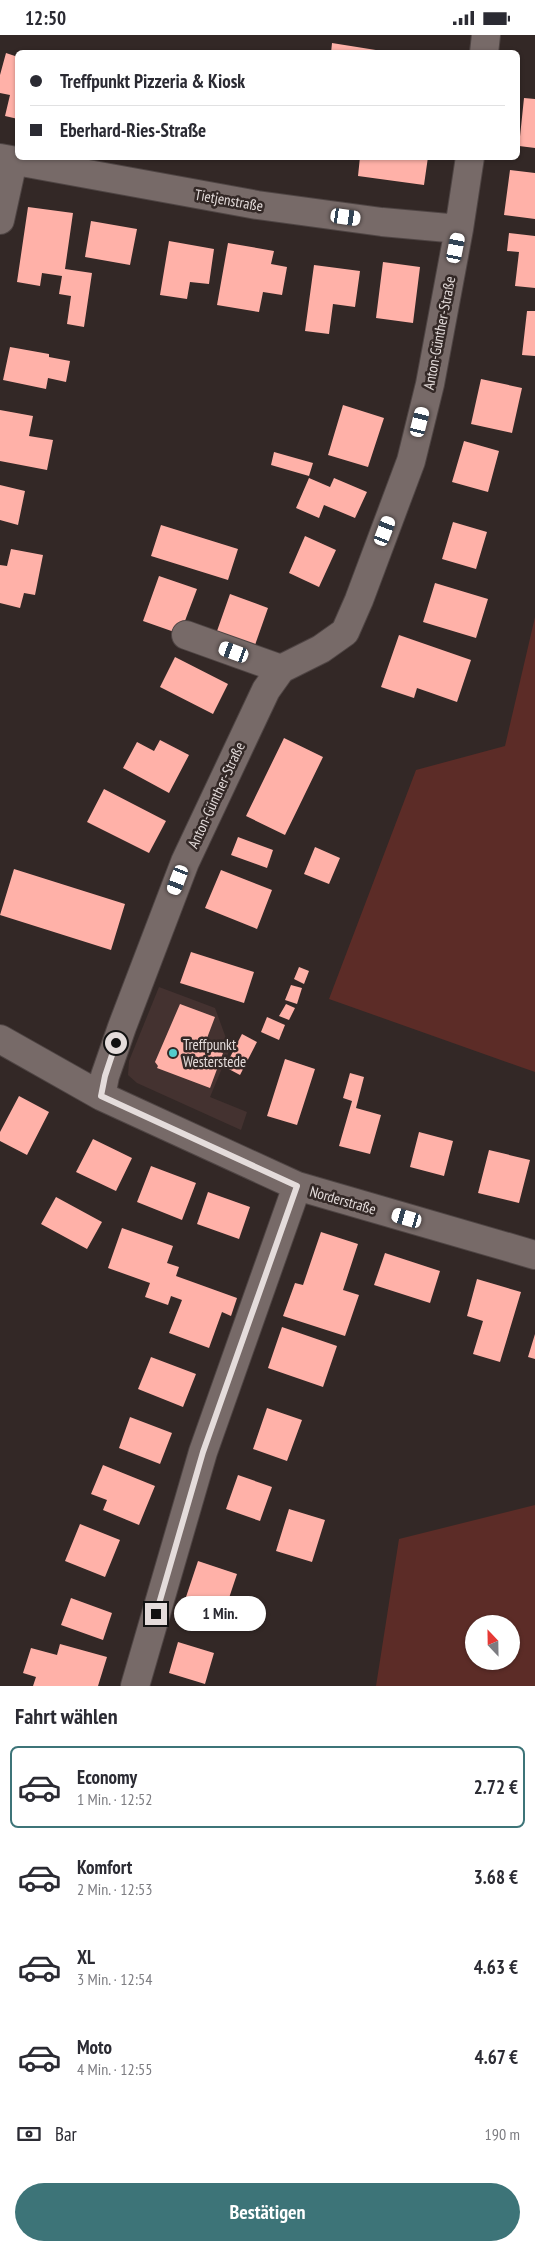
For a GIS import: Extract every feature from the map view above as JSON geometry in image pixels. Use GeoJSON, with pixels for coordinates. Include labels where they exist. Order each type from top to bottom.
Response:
{"type":"FeatureCollection","features":[{"type":"Feature","properties":{"kind":"street"},"geometry":{"type":"LineString","coordinates":[[484,50],[486,35]]}},
{"type":"Feature","properties":{"kind":"street"},"geometry":{"type":"LineString","coordinates":[[0,220],[7,159]]}},
{"type":"Feature","properties":{"kind":"street","name":"Tietjenstraße"},"geometry":{"type":"LineString","coordinates":[[7,159],[257,205],[382,222],[459,229]]}},
{"type":"Feature","properties":{"kind":"street","name":"Anton-Günther-Straße"},"geometry":{"type":"LineString","coordinates":[[101,1096],[105,1076],[122,1027],[185,862],[266,690],[281,669],[321,649],[345,632],[359,600],[411,461],[430,384],[459,229],[470,160]]}},
{"type":"Feature","properties":{"kind":"street"},"geometry":{"type":"LineString","coordinates":[[186,635],[281,669]]}},
{"type":"Feature","properties":{"kind":"street","name":"Norderstraße"},"geometry":{"type":"LineString","coordinates":[[0,1039],[101,1096],[297,1186],[535,1255]]}},
{"type":"Feature","properties":{"kind":"street"},"geometry":{"type":"LineString","coordinates":[[135,1686],[203,1452],[297,1186]]}},
{"type":"Feature","properties":{"kind":"shaded area"},"geometry":{"type":"Polygon","coordinates":[[[535,617],[535,1072],[329,999],[416,770],[505,746],[535,617]]]}},
{"type":"Feature","properties":{"kind":"shaded area"},"geometry":{"type":"Polygon","coordinates":[[[159,987],[215,1008],[230,1049],[210,1097],[247,1112],[241,1130],[137,1083],[128,1075],[129,1061],[159,987]]]}},
{"type":"Feature","properties":{"kind":"shaded area"},"geometry":{"type":"Polygon","coordinates":[[[535,1505],[535,1686],[376,1686],[399,1539],[535,1505]]]}},
{"type":"Feature","properties":{"kind":"building"},"geometry":{"type":"Polygon","coordinates":[[[332,43],[376,50],[331,50],[332,43]]]}},
{"type":"Feature","properties":{"kind":"building"},"geometry":{"type":"Polygon","coordinates":[[[6,53],[15,56],[15,118],[5,116],[10,95],[0,93],[0,75],[6,53]]]}},
{"type":"Feature","properties":{"kind":"building"},"geometry":{"type":"Polygon","coordinates":[[[524,98],[535,99],[535,148],[520,146],[524,98]]]}},
{"type":"Feature","properties":{"kind":"building"},"geometry":{"type":"Polygon","coordinates":[[[360,160],[428,160],[424,185],[358,176],[360,160]]]}},
{"type":"Feature","properties":{"kind":"building"},"geometry":{"type":"Polygon","coordinates":[[[510,170],[535,173],[535,219],[504,215],[510,170]]]}},
{"type":"Feature","properties":{"kind":"building"},"geometry":{"type":"Polygon","coordinates":[[[28,207],[73,213],[65,269],[92,273],[84,327],[67,324],[71,296],[59,294],[62,276],[42,273],[40,286],[17,282],[28,207]]]}},
{"type":"Feature","properties":{"kind":"building"},"geometry":{"type":"Polygon","coordinates":[[[91,221],[137,229],[130,265],[85,257],[91,221]]]}},
{"type":"Feature","properties":{"kind":"building"},"geometry":{"type":"Polygon","coordinates":[[[509,233],[535,236],[535,288],[515,286],[519,252],[507,251],[509,233]]]}},
{"type":"Feature","properties":{"kind":"building"},"geometry":{"type":"Polygon","coordinates":[[[169,241],[214,249],[209,284],[190,282],[187,299],[160,295],[169,241]]]}},
{"type":"Feature","properties":{"kind":"building"},"geometry":{"type":"Polygon","coordinates":[[[228,243],[274,251],[271,264],[287,267],[282,295],[263,292],[259,312],[217,305],[228,243]]]}},
{"type":"Feature","properties":{"kind":"building"},"geometry":{"type":"Polygon","coordinates":[[[383,262],[420,267],[413,323],[376,318],[383,262]]]}},
{"type":"Feature","properties":{"kind":"building"},"geometry":{"type":"Polygon","coordinates":[[[314,265],[360,271],[355,307],[333,304],[329,334],[305,331],[314,265]]]}},
{"type":"Feature","properties":{"kind":"building"},"geometry":{"type":"Polygon","coordinates":[[[527,311],[535,311],[535,356],[522,355],[527,311]]]}},
{"type":"Feature","properties":{"kind":"building"},"geometry":{"type":"Polygon","coordinates":[[[10,347],[49,354],[49,357],[70,361],[66,382],[48,378],[46,389],[3,380],[10,347]]]}},
{"type":"Feature","properties":{"kind":"building"},"geometry":{"type":"Polygon","coordinates":[[[481,379],[522,388],[512,433],[471,424],[481,379]]]}},
{"type":"Feature","properties":{"kind":"building"},"geometry":{"type":"Polygon","coordinates":[[[343,405],[384,418],[368,467],[328,455],[343,405]]]}},
{"type":"Feature","properties":{"kind":"building"},"geometry":{"type":"Polygon","coordinates":[[[0,410],[33,416],[29,436],[53,440],[47,470],[0,461],[0,410]]]}},
{"type":"Feature","properties":{"kind":"building"},"geometry":{"type":"Polygon","coordinates":[[[464,441],[499,451],[488,492],[452,482],[464,441]]]}},
{"type":"Feature","properties":{"kind":"building"},"geometry":{"type":"Polygon","coordinates":[[[274,452],[313,463],[309,476],[271,465],[274,452]]]}},
{"type":"Feature","properties":{"kind":"building"},"geometry":{"type":"Polygon","coordinates":[[[309,478],[330,487],[334,478],[367,492],[355,518],[324,505],[319,518],[296,508],[309,478]]]}},
{"type":"Feature","properties":{"kind":"building"},"geometry":{"type":"Polygon","coordinates":[[[0,485],[25,491],[18,525],[0,520],[0,485]]]}},
{"type":"Feature","properties":{"kind":"building"},"geometry":{"type":"Polygon","coordinates":[[[453,522],[487,532],[476,569],[442,559],[453,522]]]}},
{"type":"Feature","properties":{"kind":"building"},"geometry":{"type":"Polygon","coordinates":[[[161,525],[238,549],[228,580],[151,556],[161,525]]]}},
{"type":"Feature","properties":{"kind":"building"},"geometry":{"type":"Polygon","coordinates":[[[305,536],[336,550],[319,587],[289,573],[305,536]]]}},
{"type":"Feature","properties":{"kind":"building"},"geometry":{"type":"Polygon","coordinates":[[[11,549],[43,555],[35,595],[24,593],[20,608],[0,603],[0,565],[7,566],[11,549]]]}},
{"type":"Feature","properties":{"kind":"building"},"geometry":{"type":"Polygon","coordinates":[[[159,576],[197,589],[180,634],[143,621],[159,576]]]}},
{"type":"Feature","properties":{"kind":"building"},"geometry":{"type":"Polygon","coordinates":[[[435,583],[488,599],[476,638],[423,622],[435,583]]]}},
{"type":"Feature","properties":{"kind":"building"},"geometry":{"type":"Polygon","coordinates":[[[230,594],[268,608],[255,645],[217,631],[230,594]]]}},
{"type":"Feature","properties":{"kind":"building"},"geometry":{"type":"Polygon","coordinates":[[[399,635],[471,660],[457,702],[417,688],[414,698],[381,687],[399,635]]]}},
{"type":"Feature","properties":{"kind":"building"},"geometry":{"type":"Polygon","coordinates":[[[175,657],[228,684],[213,714],[160,687],[175,657]]]}},
{"type":"Feature","properties":{"kind":"building"},"geometry":{"type":"Polygon","coordinates":[[[284,738],[323,757],[285,835],[246,816],[284,738]]]}},
{"type":"Feature","properties":{"kind":"building"},"geometry":{"type":"Polygon","coordinates":[[[160,740],[189,755],[169,793],[123,768],[137,742],[154,751],[160,740]]]}},
{"type":"Feature","properties":{"kind":"building"},"geometry":{"type":"Polygon","coordinates":[[[104,789],[166,821],[149,853],[87,822],[104,789]]]}},
{"type":"Feature","properties":{"kind":"building"},"geometry":{"type":"Polygon","coordinates":[[[238,837],[273,850],[267,868],[231,855],[238,837]]]}},
{"type":"Feature","properties":{"kind":"building"},"geometry":{"type":"Polygon","coordinates":[[[315,847],[340,858],[329,884],[304,874],[315,847]]]}},
{"type":"Feature","properties":{"kind":"building"},"geometry":{"type":"Polygon","coordinates":[[[14,869],[125,904],[111,950],[0,915],[14,869]]]}},
{"type":"Feature","properties":{"kind":"building"},"geometry":{"type":"Polygon","coordinates":[[[221,870],[272,890],[257,929],[205,908],[221,870]]]}},
{"type":"Feature","properties":{"kind":"building"},"geometry":{"type":"Polygon","coordinates":[[[191,952],[254,972],[244,1003],[180,983],[191,952]]]}},
{"type":"Feature","properties":{"kind":"building"},"geometry":{"type":"Polygon","coordinates":[[[299,967],[309,971],[304,984],[294,979],[299,967]]]}},
{"type":"Feature","properties":{"kind":"building"},"geometry":{"type":"Polygon","coordinates":[[[291,985],[302,988],[297,1004],[285,1000],[291,985]]]}},
{"type":"Feature","properties":{"kind":"building"},"geometry":{"type":"Polygon","coordinates":[[[180,1004],[215,1017],[204,1046],[223,1053],[210,1088],[157,1068],[158,1066],[155,1062],[180,1004]]]}},
{"type":"Feature","properties":{"kind":"building"},"geometry":{"type":"Polygon","coordinates":[[[286,1004],[295,1008],[289,1020],[279,1016],[286,1004]]]}},
{"type":"Feature","properties":{"kind":"building"},"geometry":{"type":"Polygon","coordinates":[[[267,1017],[285,1025],[279,1040],[261,1032],[267,1017]]]}},
{"type":"Feature","properties":{"kind":"building"},"geometry":{"type":"Polygon","coordinates":[[[242,1034],[257,1042],[240,1075],[225,1067],[242,1034]]]}},
{"type":"Feature","properties":{"kind":"building"},"geometry":{"type":"Polygon","coordinates":[[[285,1059],[315,1069],[297,1125],[267,1116],[285,1059]]]}},
{"type":"Feature","properties":{"kind":"building"},"geometry":{"type":"Polygon","coordinates":[[[350,1073],[364,1077],[356,1108],[381,1115],[370,1154],[339,1146],[352,1101],[343,1098],[350,1073]]]}},
{"type":"Feature","properties":{"kind":"building"},"geometry":{"type":"Polygon","coordinates":[[[19,1096],[49,1112],[27,1155],[0,1141],[0,1132],[19,1096]]]}},
{"type":"Feature","properties":{"kind":"building"},"geometry":{"type":"Polygon","coordinates":[[[419,1132],[453,1141],[444,1176],[410,1167],[419,1132]]]}},
{"type":"Feature","properties":{"kind":"building"},"geometry":{"type":"Polygon","coordinates":[[[93,1139],[132,1158],[116,1191],[76,1172],[93,1139]]]}},
{"type":"Feature","properties":{"kind":"building"},"geometry":{"type":"Polygon","coordinates":[[[489,1150],[530,1160],[519,1203],[478,1193],[489,1150]]]}},
{"type":"Feature","properties":{"kind":"building"},"geometry":{"type":"Polygon","coordinates":[[[151,1166],[196,1183],[182,1220],[137,1202],[151,1166]]]}},
{"type":"Feature","properties":{"kind":"building"},"geometry":{"type":"Polygon","coordinates":[[[208,1192],[250,1207],[239,1239],[197,1224],[208,1192]]]}},
{"type":"Feature","properties":{"kind":"building"},"geometry":{"type":"Polygon","coordinates":[[[56,1197],[102,1222],[87,1249],[41,1224],[56,1197]]]}},
{"type":"Feature","properties":{"kind":"building"},"geometry":{"type":"Polygon","coordinates":[[[122,1228],[173,1246],[167,1263],[179,1267],[176,1276],[237,1298],[231,1316],[222,1312],[209,1348],[169,1333],[182,1300],[171,1296],[168,1305],[145,1297],[150,1283],[108,1268],[122,1228]]]}},
{"type":"Feature","properties":{"kind":"building"},"geometry":{"type":"Polygon","coordinates":[[[321,1232],[358,1244],[343,1290],[359,1295],[345,1336],[283,1316],[295,1283],[303,1285],[321,1232]]]}},
{"type":"Feature","properties":{"kind":"building"},"geometry":{"type":"Polygon","coordinates":[[[385,1253],[440,1271],[430,1303],[374,1285],[385,1253]]]}},
{"type":"Feature","properties":{"kind":"building"},"geometry":{"type":"Polygon","coordinates":[[[477,1279],[521,1292],[500,1362],[473,1354],[483,1321],[467,1316],[477,1279]]]}},
{"type":"Feature","properties":{"kind":"building"},"geometry":{"type":"Polygon","coordinates":[[[282,1327],[337,1346],[323,1387],[268,1368],[282,1327]]]}},
{"type":"Feature","properties":{"kind":"building"},"geometry":{"type":"Polygon","coordinates":[[[535,1334],[535,1359],[528,1357],[535,1334]]]}},
{"type":"Feature","properties":{"kind":"building"},"geometry":{"type":"Polygon","coordinates":[[[151,1357],[196,1374],[183,1407],[138,1389],[151,1357]]]}},
{"type":"Feature","properties":{"kind":"building"},"geometry":{"type":"Polygon","coordinates":[[[267,1408],[302,1420],[287,1461],[253,1449],[267,1408]]]}},
{"type":"Feature","properties":{"kind":"building"},"geometry":{"type":"Polygon","coordinates":[[[130,1417],[172,1433],[160,1464],[119,1448],[130,1417]]]}},
{"type":"Feature","properties":{"kind":"building"},"geometry":{"type":"Polygon","coordinates":[[[103,1465],[155,1486],[139,1525],[103,1510],[107,1500],[91,1494],[103,1465]]]}},
{"type":"Feature","properties":{"kind":"building"},"geometry":{"type":"Polygon","coordinates":[[[238,1475],[272,1487],[260,1521],[226,1509],[238,1475]]]}},
{"type":"Feature","properties":{"kind":"building"},"geometry":{"type":"Polygon","coordinates":[[[289,1509],[325,1520],[312,1562],[276,1551],[289,1509]]]}},
{"type":"Feature","properties":{"kind":"building"},"geometry":{"type":"Polygon","coordinates":[[[80,1524],[120,1540],[105,1577],[65,1561],[80,1524]]]}},
{"type":"Feature","properties":{"kind":"building"},"geometry":{"type":"Polygon","coordinates":[[[198,1561],[237,1574],[225,1610],[186,1597],[198,1561]]]}},
{"type":"Feature","properties":{"kind":"building"},"geometry":{"type":"Polygon","coordinates":[[[71,1598],[112,1613],[103,1640],[61,1625],[71,1598]]]}},
{"type":"Feature","properties":{"kind":"building"},"geometry":{"type":"Polygon","coordinates":[[[178,1642],[214,1653],[205,1684],[169,1673],[178,1642]]]}},
{"type":"Feature","properties":{"kind":"building"},"geometry":{"type":"Polygon","coordinates":[[[60,1644],[107,1657],[98,1686],[33,1686],[36,1677],[23,1673],[31,1648],[57,1655],[60,1644]]]}},
{"type":"Feature","properties":{"kind":"place","name":"Treffpunkt Westerstede"},"geometry":{"type":"Point","coordinates":[173,1053]}},
{"type":"Feature","properties":{"kind":"route"},"geometry":{"type":"LineString","coordinates":[[116,1043],[105,1076],[101,1096],[297,1186],[203,1452],[156,1614]]}}]}
